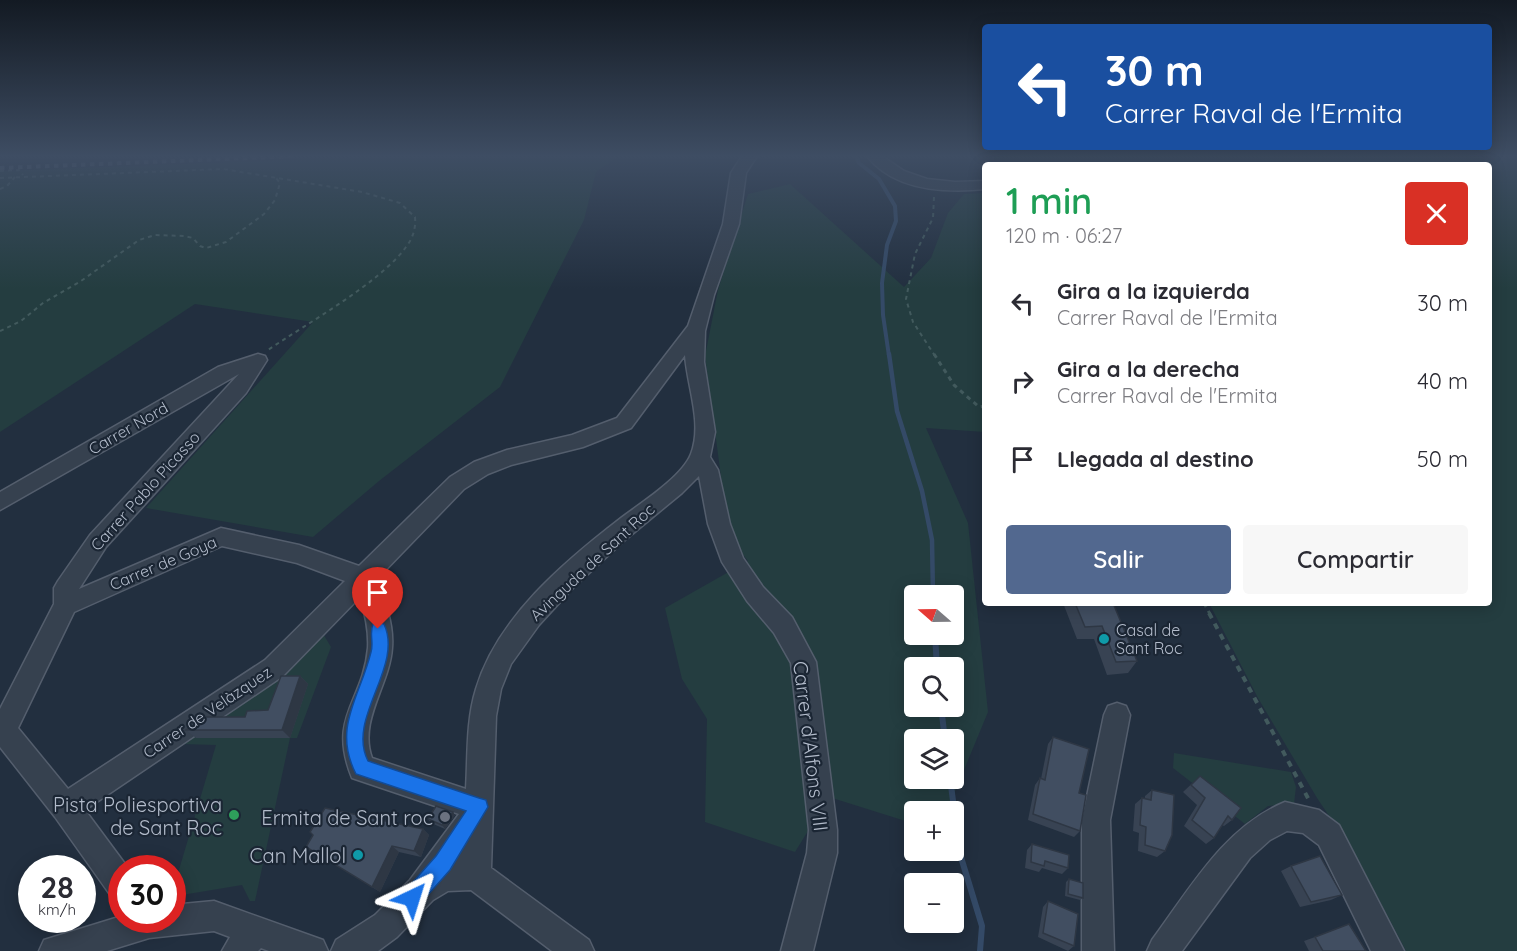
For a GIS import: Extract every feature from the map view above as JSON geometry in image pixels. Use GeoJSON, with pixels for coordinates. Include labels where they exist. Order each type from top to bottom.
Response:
{"type":"FeatureCollection","features":[{"type":"Feature","properties":{"kind":"street"},"geometry":{"type":"LineString","coordinates":[[700,459],[704,439],[694,348],[698,324],[736,200]]}},
{"type":"Feature","properties":{"kind":"street","name":"Carrer de Velàzquez"},"geometry":{"type":"LineString","coordinates":[[64,807],[274,668],[457,483],[482,468],[507,458],[576,442],[624,423],[698,324]]}},
{"type":"Feature","properties":{"kind":"street","name":"Carrer Nord"},"geometry":{"type":"LineString","coordinates":[[0,502],[225,372],[258,360]]}},
{"type":"Feature","properties":{"kind":"street","name":"Carrer Pablo Picasso"},"geometry":{"type":"LineString","coordinates":[[2,728],[66,605],[66,588],[98,541],[239,388],[258,360]]}},
{"type":"Feature","properties":{"kind":"street"},"geometry":{"type":"LineString","coordinates":[[652,383],[673,371],[682,372],[696,379]]}},
{"type":"Feature","properties":{"kind":"street","name":"Avinguda de Sant Roc"},"geometry":{"type":"LineString","coordinates":[[476,874],[482,722],[493,675],[507,649],[532,615],[557,590],[668,492],[700,459]]}},
{"type":"Feature","properties":{"kind":"street","name":"Carrer d'Alfons VIII"},"geometry":{"type":"LineString","coordinates":[[700,459],[708,470],[718,524],[733,562],[755,594],[791,637],[806,674],[823,830],[822,853],[797,951]]}},
{"type":"Feature","properties":{"kind":"street","name":"Carrer de Goya"},"geometry":{"type":"LineString","coordinates":[[66,605],[221,537],[299,554],[364,578]]}},
{"type":"Feature","properties":{"kind":"street"},"geometry":{"type":"LineString","coordinates":[[347,951],[381,932],[443,863],[479,807],[362,768],[356,755],[353,734],[380,649],[376,609],[364,578]]}},
{"type":"Feature","properties":{"kind":"street"},"geometry":{"type":"LineString","coordinates":[[1098,951],[1096,820],[1117,715]]}},
{"type":"Feature","properties":{"kind":"street"},"geometry":{"type":"LineString","coordinates":[[2,728],[108,866]]}},
{"type":"Feature","properties":{"kind":"street"},"geometry":{"type":"LineString","coordinates":[[1163,951],[1240,848],[1260,830],[1285,816],[1309,820],[1329,835],[1388,951]]}},
{"type":"Feature","properties":{"kind":"street"},"geometry":{"type":"LineString","coordinates":[[412,898],[444,876],[476,874],[578,951]]}},
{"type":"Feature","properties":{"kind":"street"},"geometry":{"type":"LineString","coordinates":[[186,918],[214,916],[247,941],[312,951]]}},
{"type":"Feature","properties":{"kind":"street"},"geometry":{"type":"LineString","coordinates":[[55,951],[110,933]]}},
{"type":"Feature","properties":{"kind":"path"},"geometry":{"type":"LineString","coordinates":[[0,331],[21,321],[43,303],[81,281],[139,240],[163,235],[184,236],[193,238],[200,246],[206,248],[219,245],[235,237],[271,207],[273,200]]}},
{"type":"Feature","properties":{"kind":"path"},"geometry":{"type":"LineString","coordinates":[[258,360],[273,345],[357,290],[394,261],[407,246],[416,228],[414,217],[400,203],[391,200]]}},
{"type":"Feature","properties":{"kind":"path"},"geometry":{"type":"LineString","coordinates":[[934,200],[933,218],[915,254],[906,299],[914,322],[954,385],[979,406],[982,406]]}},
{"type":"Feature","properties":{"kind":"path"},"geometry":{"type":"LineString","coordinates":[[1204,606],[1227,651],[1287,754],[1320,826]]}},
{"type":"Feature","properties":{"kind":"green space"},"geometry":{"type":"Polygon","coordinates":[[[0,200],[589,200],[584,220],[500,387],[379,481],[313,537],[146,508],[313,322],[195,304],[0,432],[0,200]]]}},
{"type":"Feature","properties":{"kind":"green space"},"geometry":{"type":"Polygon","coordinates":[[[746,200],[808,200],[904,287],[931,258],[948,213],[959,200],[982,200],[982,432],[926,428],[968,523],[988,712],[964,770],[964,729],[904,729],[904,789],[956,789],[951,801],[904,801],[904,821],[829,797],[795,852],[705,822],[707,719],[682,679],[665,608],[748,561],[729,537],[705,356],[718,290],[746,200]]]}},
{"type":"Feature","properties":{"kind":"green space"},"geometry":{"type":"Polygon","coordinates":[[[1492,200],[1517,200],[1517,951],[1406,951],[1356,856],[1317,798],[1258,698],[1211,606],[1492,606],[1492,200]]]}},
{"type":"Feature","properties":{"kind":"green space","name":"Pista Poliesportiva de Sant Roc"},"geometry":{"type":"Polygon","coordinates":[[[322,632],[331,647],[297,738],[290,738],[255,901],[250,901],[242,885],[186,894],[186,855],[183,855],[216,745],[181,744],[322,632]]]}},
{"type":"Feature","properties":{"kind":"green space"},"geometry":{"type":"Polygon","coordinates":[[[1174,753],[1291,772],[1296,787],[1294,804],[1268,806],[1245,824],[1173,768],[1174,753]]]}},
{"type":"Feature","properties":{"kind":"building"},"geometry":{"type":"Polygon","coordinates":[[[1076,606],[1114,606],[1137,661],[1116,662],[1102,626],[1085,627],[1076,606]]]}},
{"type":"Feature","properties":{"kind":"building"},"geometry":{"type":"Polygon","coordinates":[[[281,676],[300,676],[282,730],[186,730],[206,717],[245,717],[247,711],[268,710],[281,676]]]}},
{"type":"Feature","properties":{"kind":"building"},"geometry":{"type":"Polygon","coordinates":[[[1053,737],[1089,749],[1079,793],[1086,795],[1080,831],[1033,814],[1040,778],[1045,780],[1053,737]]]}},
{"type":"Feature","properties":{"kind":"building"},"geometry":{"type":"Polygon","coordinates":[[[1200,776],[1241,808],[1232,820],[1228,816],[1214,838],[1192,820],[1205,798],[1191,785],[1200,776]]]}},
{"type":"Feature","properties":{"kind":"building"},"geometry":{"type":"Polygon","coordinates":[[[1152,790],[1174,795],[1172,835],[1165,851],[1145,845],[1146,827],[1140,825],[1142,798],[1151,800],[1152,790]]]}},
{"type":"Feature","properties":{"kind":"building"},"geometry":{"type":"Polygon","coordinates":[[[436,806],[453,812],[442,825],[428,819],[436,806]]]}},
{"type":"Feature","properties":{"kind":"building","name":"Can Mallol"},"geometry":{"type":"Polygon","coordinates":[[[325,808],[423,829],[414,851],[392,846],[372,887],[306,847],[313,835],[310,832],[325,808]]]}},
{"type":"Feature","properties":{"kind":"building"},"geometry":{"type":"Polygon","coordinates":[[[1032,844],[1069,855],[1068,868],[1045,861],[1044,866],[1031,862],[1032,844]]]}},
{"type":"Feature","properties":{"kind":"building"},"geometry":{"type":"Polygon","coordinates":[[[1320,856],[1342,895],[1311,902],[1291,866],[1320,856]]]}},
{"type":"Feature","properties":{"kind":"building"},"geometry":{"type":"Polygon","coordinates":[[[1069,879],[1083,883],[1083,898],[1068,894],[1069,879]]]}},
{"type":"Feature","properties":{"kind":"building"},"geometry":{"type":"Polygon","coordinates":[[[1048,901],[1078,914],[1074,946],[1043,933],[1048,901]]]}},
{"type":"Feature","properties":{"kind":"building"},"geometry":{"type":"Polygon","coordinates":[[[1349,924],[1366,951],[1323,951],[1315,937],[1349,924]]]}},
{"type":"Feature","properties":{"kind":"waterway"},"geometry":{"type":"LineString","coordinates":[[889,356],[883,315],[882,283],[887,245],[896,221],[895,206],[892,200]]}},
{"type":"Feature","properties":{"kind":"waterway"},"geometry":{"type":"LineString","coordinates":[[889,354],[897,411],[922,491],[932,540],[933,585]]}},
{"type":"Feature","properties":{"kind":"waterway"},"geometry":{"type":"LineString","coordinates":[[936,645],[936,657]]}},
{"type":"Feature","properties":{"kind":"waterway"},"geometry":{"type":"LineString","coordinates":[[942,717],[944,729]]}},
{"type":"Feature","properties":{"kind":"waterway"},"geometry":{"type":"LineString","coordinates":[[951,789],[960,854],[982,926],[980,951]]}},
{"type":"Feature","properties":{"kind":"place","name":"Casal de Sant Roc"},"geometry":{"type":"Point","coordinates":[1104,639]}},
{"type":"Feature","properties":{"kind":"place","name":"Pista Poliesportiva de Sant Roc"},"geometry":{"type":"Point","coordinates":[234,815]}},
{"type":"Feature","properties":{"kind":"place","name":"Ermita de Sant roc"},"geometry":{"type":"Point","coordinates":[445,817]}},
{"type":"Feature","properties":{"kind":"place","name":"Can Mallol"},"geometry":{"type":"Point","coordinates":[358,855]}},
{"type":"Feature","properties":{"kind":"route"},"geometry":{"type":"LineString","coordinates":[[378,629],[380,649],[353,734],[356,755],[362,768],[479,807],[443,863],[412,898]]}}]}
